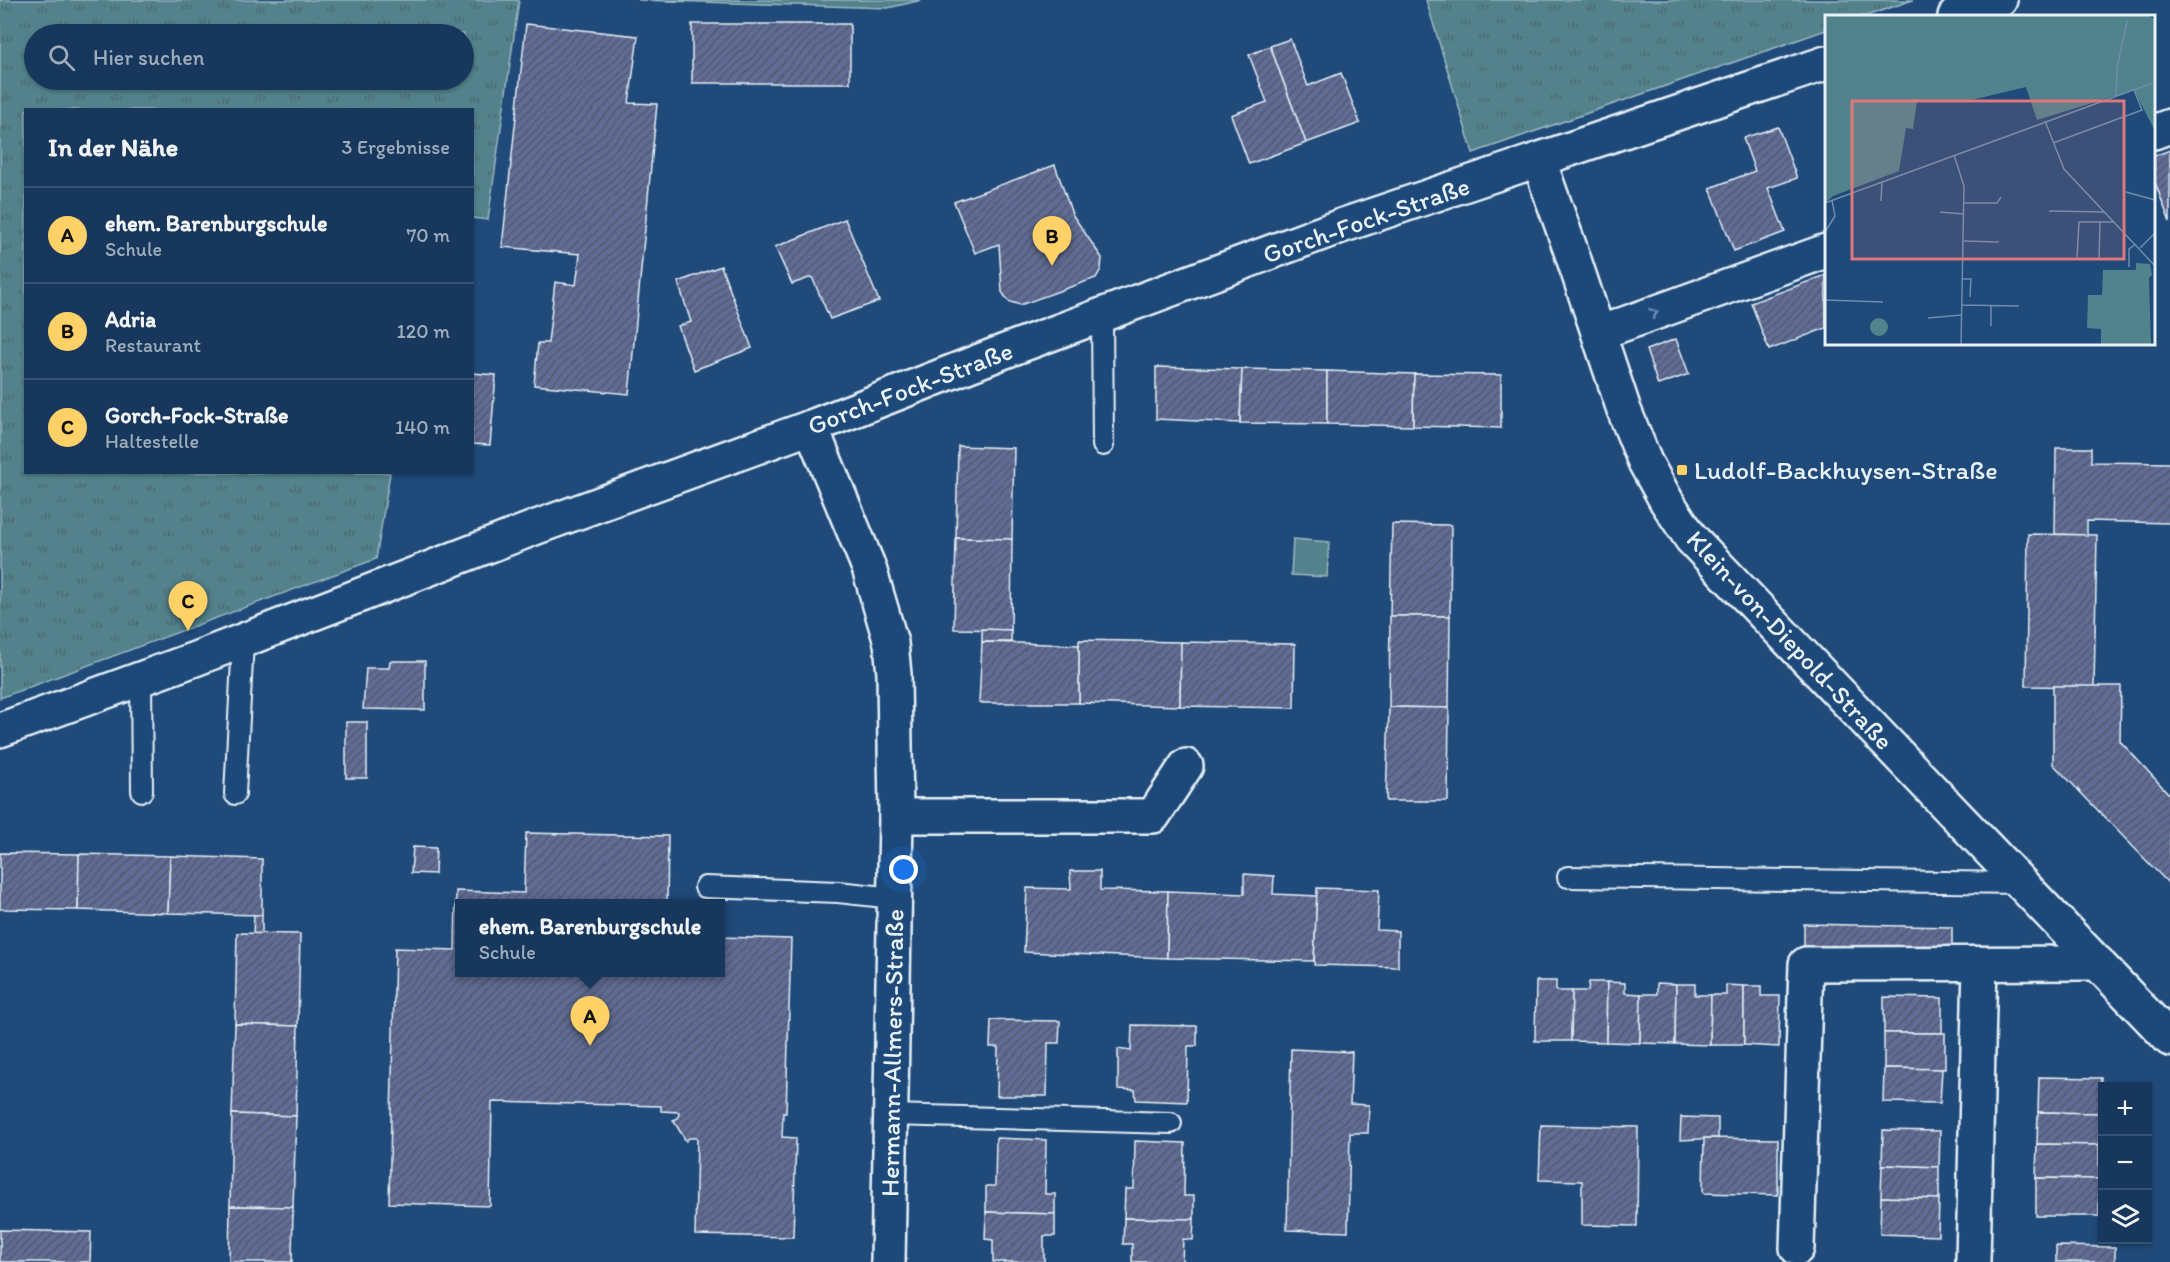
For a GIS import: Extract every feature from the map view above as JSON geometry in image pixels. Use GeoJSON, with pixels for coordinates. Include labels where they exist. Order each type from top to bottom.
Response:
{"type":"FeatureCollection","features":[{"type":"Feature","properties":{"kind":"street"},"geometry":{"type":"LineString","coordinates":[[1958,15],[2000,0]]}},
{"type":"Feature","properties":{"kind":"street","name":"Gorch-Fock-Straße"},"geometry":{"type":"LineString","coordinates":[[0,730],[243,641],[534,528],[811,427],[1341,226],[1825,64]]}},
{"type":"Feature","properties":{"kind":"street"},"geometry":{"type":"LineString","coordinates":[[2155,132],[2170,126]]}},
{"type":"Feature","properties":{"kind":"street","name":"Klein-von-Diepold-Straße"},"geometry":{"type":"LineString","coordinates":[[1539,161],[1624,410],[1645,462],[1667,502],[1691,538],[2170,1039]]}},
{"type":"Feature","properties":{"kind":"street"},"geometry":{"type":"LineString","coordinates":[[1599,333],[1825,252]]}},
{"type":"Feature","properties":{"kind":"street","name":"Hermann-Allmers-Straße"},"geometry":{"type":"LineString","coordinates":[[811,427],[869,568],[891,643],[896,719],[896,816],[888,1262]]}},
{"type":"Feature","properties":{"kind":"street"},"geometry":{"type":"LineString","coordinates":[[896,816],[1154,816],[1186,766]]}},
{"type":"Feature","properties":{"kind":"street"},"geometry":{"type":"LineString","coordinates":[[1797,1248],[1806,964],[2098,963]]}},
{"type":"Feature","properties":{"kind":"street"},"geometry":{"type":"LineString","coordinates":[[1973,1262],[1980,964]]}},
{"type":"Feature","properties":{"kind":"lane"},"geometry":{"type":"LineString","coordinates":[[1102,315],[1103,445]]}},
{"type":"Feature","properties":{"kind":"lane"},"geometry":{"type":"LineString","coordinates":[[235,794],[243,641]]}},
{"type":"Feature","properties":{"kind":"lane"},"geometry":{"type":"LineString","coordinates":[[141,678],[142,791]]}},
{"type":"Feature","properties":{"kind":"lane"},"geometry":{"type":"LineString","coordinates":[[1568,877],[2021,883]]}},
{"type":"Feature","properties":{"kind":"lane"},"geometry":{"type":"LineString","coordinates":[[705,887],[838,892],[894,898]]}},
{"type":"Feature","properties":{"kind":"lane"},"geometry":{"type":"LineString","coordinates":[[891,1115],[1171,1123]]}},
{"type":"Feature","properties":{"kind":"green space"},"geometry":{"type":"Polygon","coordinates":[[[0,0],[519,0],[488,220],[474,218],[474,108],[24,108],[24,474],[390,474],[376,559],[0,698],[0,0]]]}},
{"type":"Feature","properties":{"kind":"green space"},"geometry":{"type":"Polygon","coordinates":[[[638,0],[922,0],[888,8],[638,0]]]}},
{"type":"Feature","properties":{"kind":"green space"},"geometry":{"type":"Polygon","coordinates":[[[1426,0],[1913,0],[1869,15],[1825,15],[1825,30],[1473,153],[1426,0]]]}},
{"type":"Feature","properties":{"kind":"green space"},"geometry":{"type":"Polygon","coordinates":[[[1293,539],[1329,542],[1327,577],[1291,575],[1293,539]]]}},
{"type":"Feature","properties":{"kind":"building"},"geometry":{"type":"Polygon","coordinates":[[[526,24],[638,36],[629,103],[657,104],[629,394],[534,385],[538,343],[548,343],[555,282],[576,285],[580,254],[502,247],[526,24]]]}},
{"type":"Feature","properties":{"kind":"building"},"geometry":{"type":"Polygon","coordinates":[[[692,24],[850,24],[850,83],[692,83],[692,24]]]}},
{"type":"Feature","properties":{"kind":"building"},"geometry":{"type":"Polygon","coordinates":[[[1290,39],[1308,86],[1341,73],[1360,123],[1306,143],[1270,46],[1290,39]]]}},
{"type":"Feature","properties":{"kind":"building"},"geometry":{"type":"Polygon","coordinates":[[[1270,46],[1306,143],[1249,164],[1231,115],[1267,102],[1249,55],[1270,46]]]}},
{"type":"Feature","properties":{"kind":"building"},"geometry":{"type":"Polygon","coordinates":[[[1778,127],[1797,178],[1768,188],[1785,232],[1734,251],[1710,188],[1755,171],[1743,138],[1778,127]]]}},
{"type":"Feature","properties":{"kind":"building"},"geometry":{"type":"Polygon","coordinates":[[[2170,150],[2170,222],[2155,183],[2155,156],[2170,150]]]}},
{"type":"Feature","properties":{"kind":"building"},"geometry":{"type":"Polygon","coordinates":[[[1055,165],[1072,214],[1102,258],[1101,269],[1096,278],[1020,305],[1008,301],[1002,292],[999,244],[975,253],[954,202],[1055,165]]]}},
{"type":"Feature","properties":{"kind":"building"},"geometry":{"type":"Polygon","coordinates":[[[845,219],[879,301],[830,319],[812,277],[792,284],[775,247],[845,219]]]}},
{"type":"Feature","properties":{"kind":"building"},"geometry":{"type":"Polygon","coordinates":[[[721,266],[752,348],[694,370],[678,326],[691,322],[678,282],[721,266]]]}},
{"type":"Feature","properties":{"kind":"building"},"geometry":{"type":"Polygon","coordinates":[[[1825,275],[1825,328],[1769,350],[1751,303],[1825,275]]]}},
{"type":"Feature","properties":{"kind":"building"},"geometry":{"type":"Polygon","coordinates":[[[1676,339],[1689,374],[1658,385],[1646,350],[1676,339]]]}},
{"type":"Feature","properties":{"kind":"building"},"geometry":{"type":"Polygon","coordinates":[[[1156,367],[1242,369],[1240,423],[1156,419],[1156,367]]]}},
{"type":"Feature","properties":{"kind":"building"},"geometry":{"type":"Polygon","coordinates":[[[1242,369],[1327,371],[1327,424],[1240,423],[1242,369]]]}},
{"type":"Feature","properties":{"kind":"building"},"geometry":{"type":"Polygon","coordinates":[[[1327,371],[1414,374],[1413,426],[1327,424],[1327,371]]]}},
{"type":"Feature","properties":{"kind":"building"},"geometry":{"type":"Polygon","coordinates":[[[474,373],[496,375],[490,445],[474,444],[474,373]]]}},
{"type":"Feature","properties":{"kind":"building"},"geometry":{"type":"Polygon","coordinates":[[[1414,374],[1501,375],[1501,428],[1413,426],[1414,374]]]}},
{"type":"Feature","properties":{"kind":"building"},"geometry":{"type":"Polygon","coordinates":[[[958,446],[1014,448],[1012,539],[956,538],[958,446]]]}},
{"type":"Feature","properties":{"kind":"building"},"geometry":{"type":"Polygon","coordinates":[[[2056,448],[2091,448],[2091,462],[2170,463],[2170,523],[2087,521],[2087,535],[2055,534],[2056,448]]]}},
{"type":"Feature","properties":{"kind":"building"},"geometry":{"type":"Polygon","coordinates":[[[1392,524],[1451,525],[1450,616],[1390,616],[1392,524]]]}},
{"type":"Feature","properties":{"kind":"building"},"geometry":{"type":"Polygon","coordinates":[[[2028,534],[2097,535],[2094,687],[2026,686],[2028,534]]]}},
{"type":"Feature","properties":{"kind":"building"},"geometry":{"type":"Polygon","coordinates":[[[956,538],[1012,539],[1011,630],[954,629],[956,538]]]}},
{"type":"Feature","properties":{"kind":"building"},"geometry":{"type":"Polygon","coordinates":[[[1390,616],[1450,616],[1449,708],[1389,707],[1390,616]]]}},
{"type":"Feature","properties":{"kind":"building"},"geometry":{"type":"Polygon","coordinates":[[[982,629],[1011,630],[1011,642],[982,642],[982,629]]]}},
{"type":"Feature","properties":{"kind":"building"},"geometry":{"type":"Polygon","coordinates":[[[1079,640],[1181,642],[1180,706],[1079,703],[1079,640]]]}},
{"type":"Feature","properties":{"kind":"building"},"geometry":{"type":"Polygon","coordinates":[[[982,642],[1079,645],[1079,703],[979,703],[982,642]]]}},
{"type":"Feature","properties":{"kind":"building"},"geometry":{"type":"Polygon","coordinates":[[[1181,642],[1295,644],[1294,708],[1180,706],[1181,642]]]}},
{"type":"Feature","properties":{"kind":"building"},"geometry":{"type":"Polygon","coordinates":[[[390,661],[425,661],[425,710],[363,709],[366,668],[389,668],[390,661]]]}},
{"type":"Feature","properties":{"kind":"building"},"geometry":{"type":"Polygon","coordinates":[[[2053,686],[2121,686],[2120,741],[2170,795],[2170,885],[2053,764],[2053,686]]]}},
{"type":"Feature","properties":{"kind":"building"},"geometry":{"type":"Polygon","coordinates":[[[1389,707],[1449,708],[1448,801],[1386,801],[1389,707]]]}},
{"type":"Feature","properties":{"kind":"building"},"geometry":{"type":"Polygon","coordinates":[[[346,722],[367,722],[367,778],[346,778],[346,722]]]}},
{"type":"Feature","properties":{"kind":"building"},"geometry":{"type":"Polygon","coordinates":[[[526,833],[668,836],[667,899],[456,899],[456,891],[524,893],[526,833]]]}},
{"type":"Feature","properties":{"kind":"building"},"geometry":{"type":"Polygon","coordinates":[[[413,847],[436,848],[435,874],[411,873],[413,847]]]}},
{"type":"Feature","properties":{"kind":"building"},"geometry":{"type":"Polygon","coordinates":[[[0,853],[79,854],[78,910],[0,909],[0,853]]]}},
{"type":"Feature","properties":{"kind":"building"},"geometry":{"type":"Polygon","coordinates":[[[79,854],[170,856],[168,913],[78,910],[79,854]]]}},
{"type":"Feature","properties":{"kind":"building"},"geometry":{"type":"Polygon","coordinates":[[[170,856],[262,859],[262,915],[168,913],[170,856]]]}},
{"type":"Feature","properties":{"kind":"building"},"geometry":{"type":"Polygon","coordinates":[[[1070,871],[1100,871],[1100,890],[1168,891],[1167,958],[1024,952],[1027,888],[1071,889],[1070,871]]]}},
{"type":"Feature","properties":{"kind":"building"},"geometry":{"type":"Polygon","coordinates":[[[1244,874],[1274,876],[1273,894],[1317,896],[1314,961],[1167,958],[1168,891],[1244,894],[1244,874]]]}},
{"type":"Feature","properties":{"kind":"building"},"geometry":{"type":"Polygon","coordinates":[[[1317,888],[1379,890],[1377,930],[1398,931],[1398,967],[1314,965],[1317,888]]]}},
{"type":"Feature","properties":{"kind":"building"},"geometry":{"type":"Polygon","coordinates":[[[254,915],[262,915],[262,934],[253,934],[254,915]]]}},
{"type":"Feature","properties":{"kind":"building"},"geometry":{"type":"Polygon","coordinates":[[[1804,924],[1952,927],[1952,955],[1804,952],[1804,924]]]}},
{"type":"Feature","properties":{"kind":"building"},"geometry":{"type":"Polygon","coordinates":[[[237,933],[300,934],[298,1026],[235,1024],[237,933]]]}},
{"type":"Feature","properties":{"kind":"building"},"geometry":{"type":"Polygon","coordinates":[[[725,937],[791,939],[786,1113],[783,1113],[782,1137],[796,1138],[793,1237],[695,1235],[697,1138],[689,1138],[686,1141],[673,1120],[678,1118],[679,1112],[661,1111],[661,1106],[492,1102],[490,1206],[389,1203],[395,948],[455,950],[455,977],[725,977],[725,937]]]}},
{"type":"Feature","properties":{"kind":"building"},"geometry":{"type":"Polygon","coordinates":[[[1536,981],[1556,981],[1556,991],[1572,991],[1571,1041],[1535,1041],[1536,981]]]}},
{"type":"Feature","properties":{"kind":"building"},"geometry":{"type":"Polygon","coordinates":[[[1589,982],[1607,982],[1606,1042],[1571,1041],[1572,991],[1588,991],[1589,982]]]}},
{"type":"Feature","properties":{"kind":"building"},"geometry":{"type":"Polygon","coordinates":[[[1607,982],[1625,983],[1625,993],[1641,994],[1640,1043],[1606,1042],[1607,982]]]}},
{"type":"Feature","properties":{"kind":"building"},"geometry":{"type":"Polygon","coordinates":[[[1657,983],[1676,984],[1675,1044],[1640,1043],[1641,994],[1657,994],[1657,983]]]}},
{"type":"Feature","properties":{"kind":"building"},"geometry":{"type":"Polygon","coordinates":[[[1676,984],[1695,984],[1695,995],[1711,995],[1710,1045],[1675,1044],[1676,984]]]}},
{"type":"Feature","properties":{"kind":"building"},"geometry":{"type":"Polygon","coordinates":[[[1726,985],[1744,986],[1744,1045],[1710,1045],[1711,995],[1726,995],[1726,985]]]}},
{"type":"Feature","properties":{"kind":"building"},"geometry":{"type":"Polygon","coordinates":[[[1744,986],[1761,986],[1761,996],[1780,996],[1779,1047],[1744,1045],[1744,986]]]}},
{"type":"Feature","properties":{"kind":"building"},"geometry":{"type":"Polygon","coordinates":[[[1884,997],[1942,998],[1942,1033],[1884,1033],[1884,997]]]}},
{"type":"Feature","properties":{"kind":"building"},"geometry":{"type":"Polygon","coordinates":[[[991,1020],[1060,1021],[1059,1043],[1048,1043],[1047,1096],[997,1096],[998,1047],[990,1047],[991,1020]]]}},
{"type":"Feature","properties":{"kind":"building"},"geometry":{"type":"Polygon","coordinates":[[[235,1024],[298,1026],[296,1116],[232,1114],[235,1024]]]}},
{"type":"Feature","properties":{"kind":"building"},"geometry":{"type":"Polygon","coordinates":[[[1132,1025],[1197,1026],[1197,1046],[1188,1046],[1187,1102],[1136,1100],[1135,1090],[1118,1089],[1118,1049],[1131,1051],[1132,1025]]]}},
{"type":"Feature","properties":{"kind":"building"},"geometry":{"type":"Polygon","coordinates":[[[1884,1033],[1945,1033],[1945,1069],[1884,1068],[1884,1033]]]}},
{"type":"Feature","properties":{"kind":"building"},"geometry":{"type":"Polygon","coordinates":[[[1291,1049],[1352,1052],[1350,1104],[1369,1105],[1368,1133],[1350,1133],[1348,1232],[1287,1230],[1291,1049]]]}},
{"type":"Feature","properties":{"kind":"building"},"geometry":{"type":"Polygon","coordinates":[[[1884,1068],[1942,1069],[1940,1103],[1883,1102],[1884,1068]]]}},
{"type":"Feature","properties":{"kind":"building"},"geometry":{"type":"Polygon","coordinates":[[[2039,1077],[2101,1078],[2101,1082],[2098,1082],[2098,1113],[2038,1112],[2039,1077]]]}},
{"type":"Feature","properties":{"kind":"building"},"geometry":{"type":"Polygon","coordinates":[[[2038,1112],[2098,1113],[2098,1145],[2037,1144],[2038,1112]]]}},
{"type":"Feature","properties":{"kind":"building"},"geometry":{"type":"Polygon","coordinates":[[[232,1114],[296,1116],[293,1207],[230,1206],[232,1114]]]}},
{"type":"Feature","properties":{"kind":"building"},"geometry":{"type":"Polygon","coordinates":[[[1681,1117],[1718,1118],[1718,1138],[1680,1140],[1681,1117]]]}},
{"type":"Feature","properties":{"kind":"building"},"geometry":{"type":"Polygon","coordinates":[[[1541,1125],[1638,1127],[1637,1226],[1582,1225],[1582,1181],[1539,1180],[1541,1125]]]}},
{"type":"Feature","properties":{"kind":"building"},"geometry":{"type":"Polygon","coordinates":[[[1883,1130],[1940,1131],[1939,1167],[1882,1165],[1883,1130]]]}},
{"type":"Feature","properties":{"kind":"building"},"geometry":{"type":"Polygon","coordinates":[[[996,1138],[1046,1140],[1045,1194],[1055,1194],[1055,1214],[986,1212],[986,1186],[995,1186],[996,1138]]]}},
{"type":"Feature","properties":{"kind":"building"},"geometry":{"type":"Polygon","coordinates":[[[1704,1138],[1778,1139],[1778,1195],[1703,1193],[1704,1138]]]}},
{"type":"Feature","properties":{"kind":"building"},"geometry":{"type":"Polygon","coordinates":[[[1135,1141],[1185,1143],[1184,1196],[1194,1196],[1194,1219],[1124,1218],[1125,1189],[1134,1189],[1135,1141]]]}},
{"type":"Feature","properties":{"kind":"building"},"geometry":{"type":"Polygon","coordinates":[[[2037,1144],[2098,1145],[2098,1179],[2036,1178],[2037,1144]]]}},
{"type":"Feature","properties":{"kind":"building"},"geometry":{"type":"Polygon","coordinates":[[[1882,1165],[1939,1167],[1939,1199],[1881,1197],[1882,1165]]]}},
{"type":"Feature","properties":{"kind":"building"},"geometry":{"type":"Polygon","coordinates":[[[2036,1178],[2098,1179],[2098,1216],[2036,1216],[2036,1178]]]}},
{"type":"Feature","properties":{"kind":"building"},"geometry":{"type":"Polygon","coordinates":[[[1881,1197],[1939,1199],[1938,1236],[1880,1234],[1881,1197]]]}},
{"type":"Feature","properties":{"kind":"building"},"geometry":{"type":"Polygon","coordinates":[[[230,1206],[293,1207],[292,1262],[229,1262],[230,1206]]]}},
{"type":"Feature","properties":{"kind":"building"},"geometry":{"type":"Polygon","coordinates":[[[986,1212],[1055,1214],[1055,1236],[1044,1236],[1044,1262],[993,1262],[993,1240],[985,1239],[986,1212]]]}},
{"type":"Feature","properties":{"kind":"building"},"geometry":{"type":"Polygon","coordinates":[[[1124,1218],[1194,1219],[1193,1240],[1183,1239],[1182,1262],[1132,1262],[1132,1244],[1123,1244],[1124,1218]]]}},
{"type":"Feature","properties":{"kind":"building"},"geometry":{"type":"Polygon","coordinates":[[[0,1230],[91,1232],[90,1262],[0,1262],[0,1230]]]}},
{"type":"Feature","properties":{"kind":"building"},"geometry":{"type":"Polygon","coordinates":[[[2056,1246],[2115,1247],[2115,1262],[2056,1262],[2056,1246]]]}},
{"type":"Feature","properties":{"kind":"place","name":"Adria"},"geometry":{"type":"Point","coordinates":[1052,266]}},
{"type":"Feature","properties":{"kind":"place","name":"Ludolf-Backhuysen-Straße"},"geometry":{"type":"Point","coordinates":[1682,470]}},
{"type":"Feature","properties":{"kind":"place","name":"Gorch-Fock-Straße"},"geometry":{"type":"Point","coordinates":[188,631]}},
{"type":"Feature","properties":{"kind":"place","name":"ehem. Barenburgschule"},"geometry":{"type":"Point","coordinates":[590,1046]}}]}
